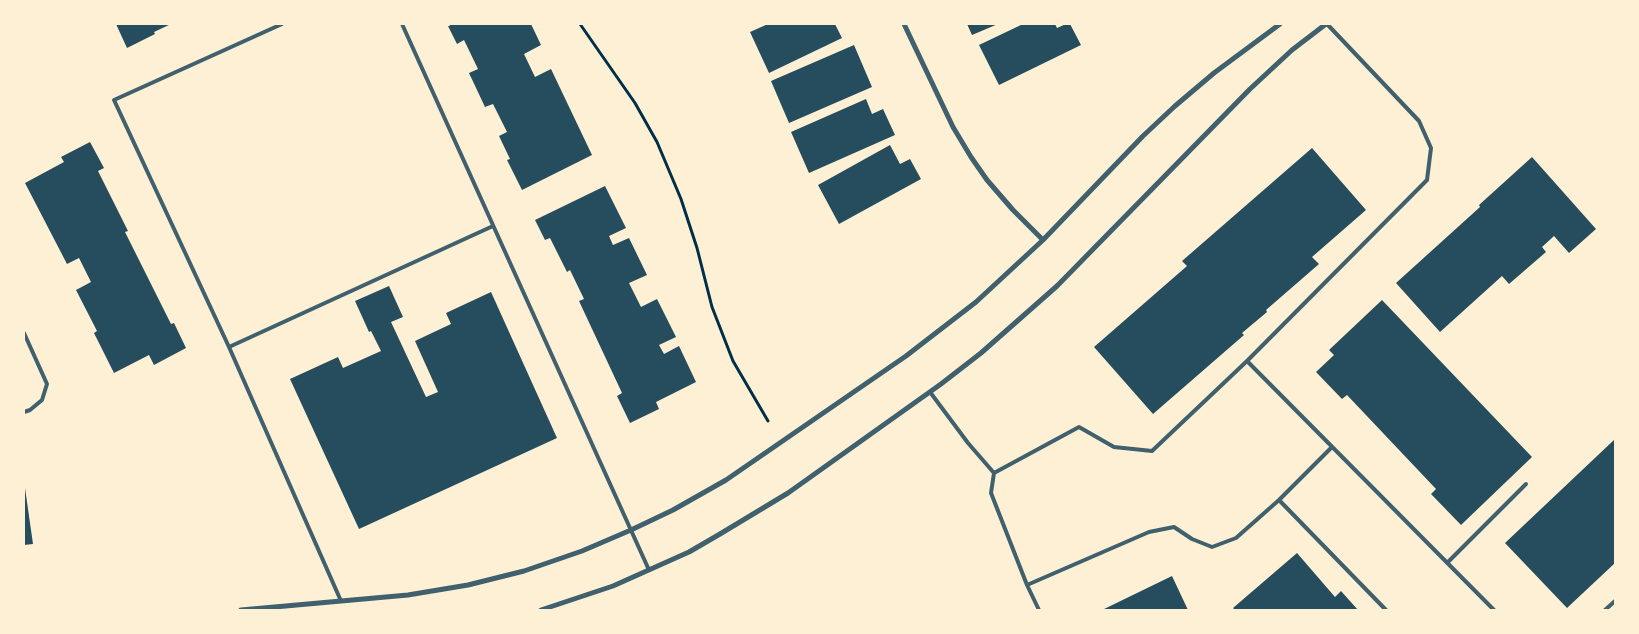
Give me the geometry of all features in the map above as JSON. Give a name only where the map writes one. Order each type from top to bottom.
[{"type":"street","points":[[904,24],[953,127],[971,157],[987,180],[1042,240]]},
{"type":"street","points":[[241,610],[416,594],[468,585],[524,572],[582,551],[673,510],[726,480],[906,356],[976,302],[1042,240],[1143,136],[1175,106],[1280,24]]},
{"type":"street","points":[[541,610],[613,586],[689,552],[788,493],[930,392],[981,353],[1057,286],[1250,89],[1292,50],[1326,24]]},
{"type":"lane","points":[[282,24],[114,100],[229,347],[341,601]]},
{"type":"lane","points":[[402,24],[649,570]]},
{"type":"lane","points":[[994,473],[1079,427],[1114,447],[1152,452],[1247,361],[1427,180],[1431,148],[1419,121],[1326,24]]},
{"type":"lane","points":[[229,347],[493,226]]},
{"type":"lane","points":[[24,333],[47,384],[42,400],[30,410],[24,412]]},
{"type":"lane","points":[[1247,361],[1494,610]]},
{"type":"lane","points":[[930,392],[968,443],[994,473],[991,493],[1027,585],[1039,610]]},
{"type":"lane","points":[[1027,585],[1149,532],[1174,527],[1192,539],[1212,547],[1236,538],[1279,500],[1332,447]]},
{"type":"lane","points":[[1448,562],[1526,484]]},
{"type":"lane","points":[[1279,500],[1386,610]]},
{"type":"lane","points":[[1605,610],[1615,601]]},
{"type":"path","points":[[580,24],[635,103],[657,142],[681,199],[697,248],[712,307],[729,352],[768,422]]},
{"type":"building","points":[[116,24],[171,24],[127,48]]},
{"type":"building","points":[[449,24],[531,24],[541,45],[524,54],[535,77],[551,69],[592,155],[522,190],[507,160],[510,159],[499,136],[507,132],[493,104],[485,107],[469,73],[478,69],[464,40],[457,44],[448,26],[450,26]]},
{"type":"building","points":[[768,24],[835,24],[842,38],[769,73],[750,32]]},
{"type":"building","points":[[967,24],[998,24],[972,35]]},
{"type":"building","points":[[1023,24],[1055,24],[1057,28],[1070,24],[1081,45],[999,85],[979,45]]},
{"type":"building","points":[[854,45],[872,87],[789,123],[771,81]]},
{"type":"building","points":[[866,99],[872,114],[883,109],[895,135],[809,173],[791,132]]},
{"type":"building","points":[[90,142],[104,168],[98,171],[128,231],[125,232],[171,324],[174,323],[186,348],[154,365],[149,355],[114,373],[94,333],[97,331],[76,290],[91,282],[79,258],[67,264],[25,183],[64,162],[61,157]]},
{"type":"building","points":[[890,145],[900,164],[910,159],[921,179],[839,224],[818,185]]},
{"type":"building","points":[[1312,148],[1366,210],[1312,257],[1319,264],[1266,310],[1267,312],[1242,333],[1244,335],[1153,414],[1094,347],[1187,266],[1182,261]]},
{"type":"building","points":[[1532,157],[1596,229],[1569,253],[1554,236],[1542,247],[1546,252],[1509,284],[1502,276],[1440,332],[1396,283]]},
{"type":"building","points":[[605,186],[626,228],[609,236],[613,245],[629,238],[647,275],[629,283],[641,307],[657,299],[676,337],[659,345],[664,354],[679,346],[696,382],[656,402],[659,409],[630,423],[617,396],[622,393],[579,301],[584,299],[570,270],[567,272],[550,238],[545,240],[535,220]]},
{"type":"building","points":[[389,286],[403,317],[391,322],[426,397],[438,392],[415,341],[451,324],[446,313],[491,292],[557,438],[359,529],[290,379],[338,357],[343,368],[381,351],[371,331],[369,332],[355,301]]},
{"type":"building","points":[[1382,300],[1532,457],[1461,525],[1431,494],[1436,489],[1347,395],[1342,399],[1316,372],[1334,355],[1329,350]]},
{"type":"building","points":[[1615,439],[1615,563],[1567,608],[1505,543]]},
{"type":"building","points":[[24,481],[33,544],[24,545]]},
{"type":"building","points":[[1297,553],[1335,597],[1341,591],[1358,610],[1235,610],[1233,608]]},
{"type":"building","points":[[1172,576],[1188,610],[1102,610]]}]
